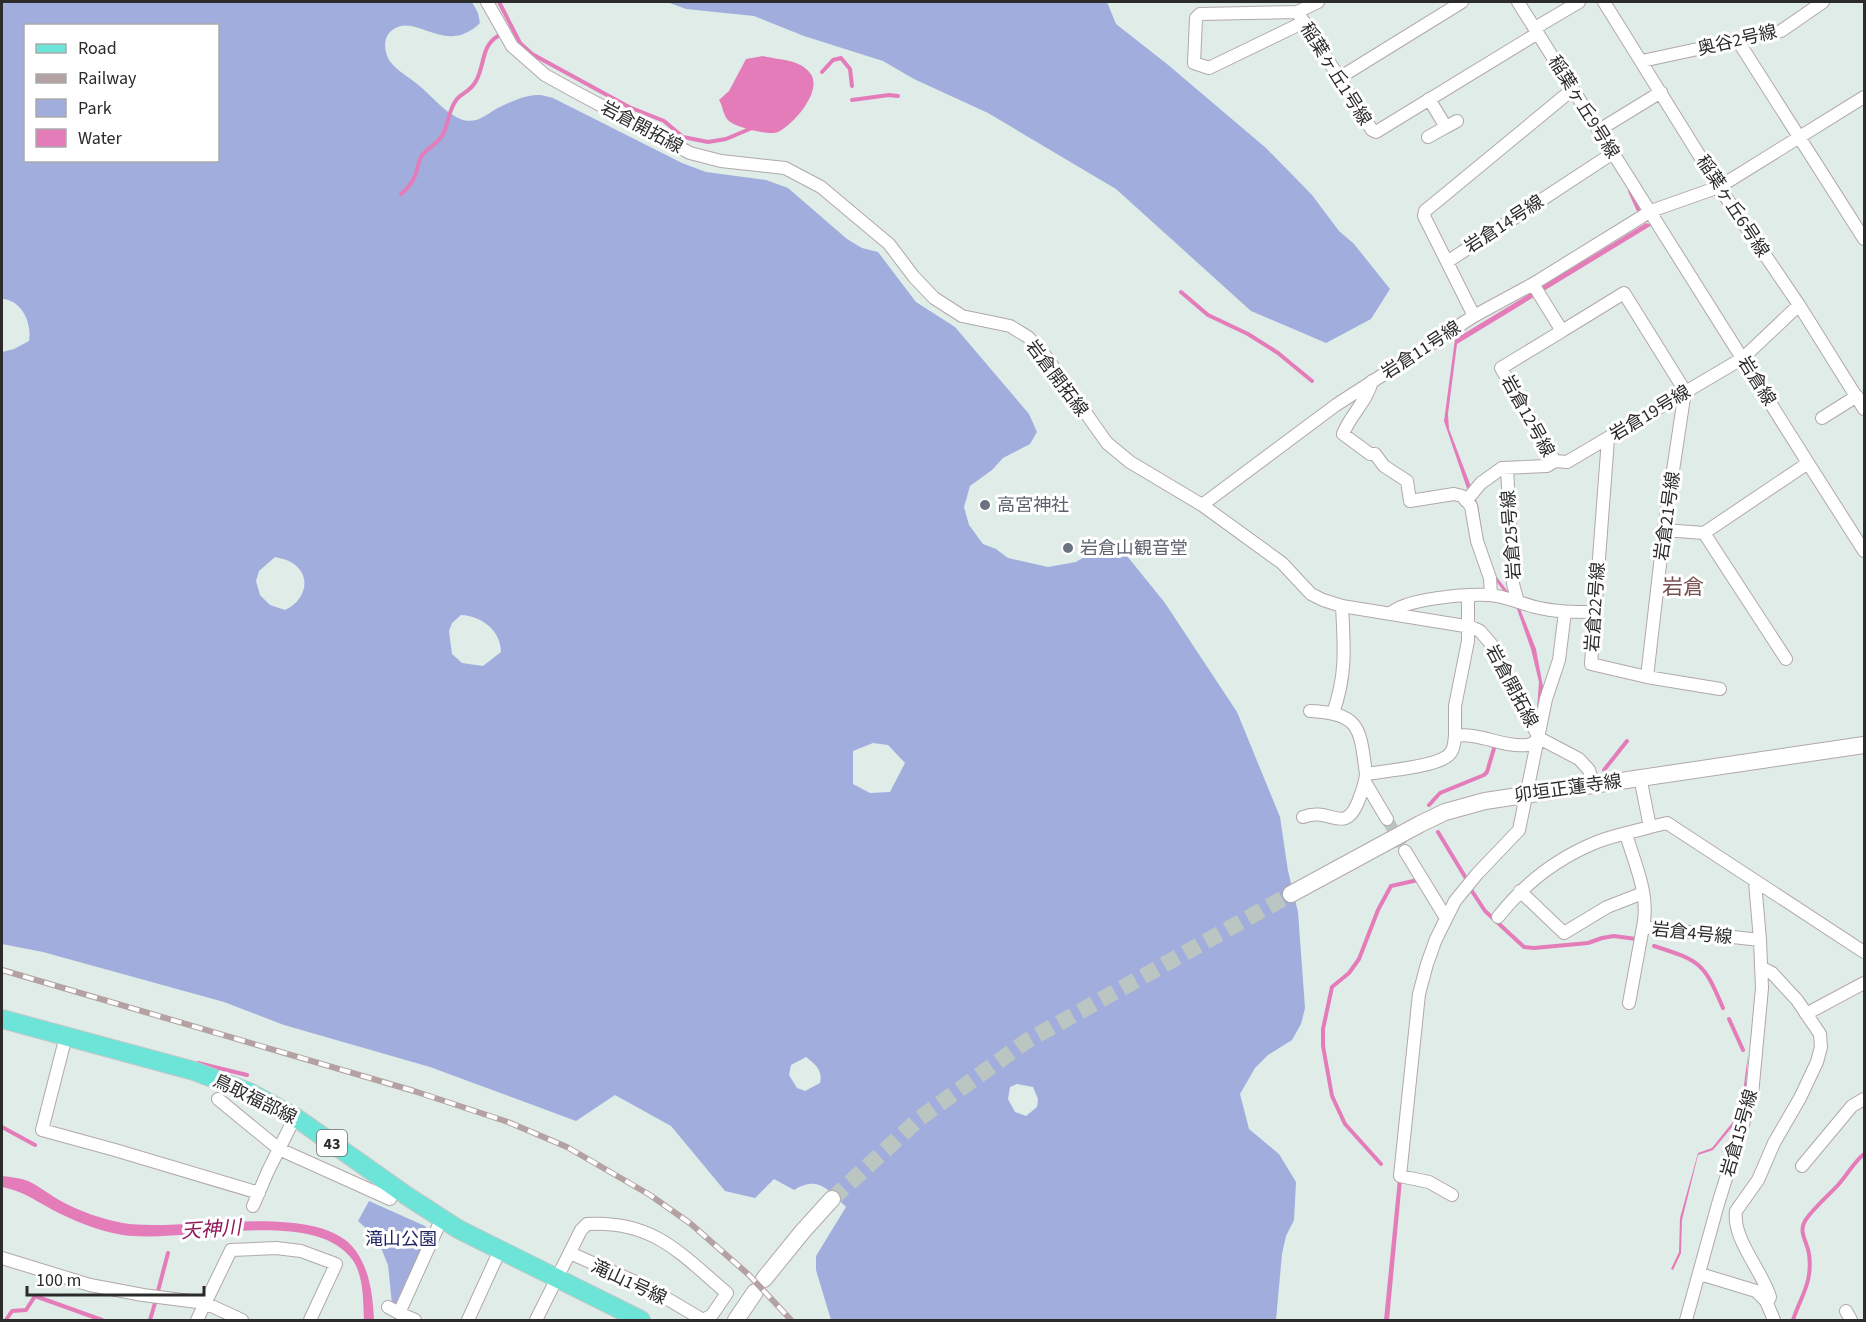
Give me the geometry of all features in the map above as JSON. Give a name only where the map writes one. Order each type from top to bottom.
[{"type":"main road","name":"卯垣正蓮寺線","points":[[1291,894],[1371,849],[1445,812],[1485,801],[1864,745]]},
{"type":"main road","name":"鳥取福部線","points":[[2,1019],[212,1077],[267,1101],[295,1117],[441,1218],[557,1278],[615,1315],[641,1320]]},
{"type":"main road","points":[[740,1315],[759,1286],[832,1199]]},
{"type":"street","name":"岩倉開拓線","points":[[487,2],[512,46],[545,75],[572,90],[690,153],[721,161],[785,168],[821,187],[890,244],[914,277],[934,298],[962,316],[1010,326],[1029,337],[1044,354],[1107,443],[1130,462],[1202,505],[1282,563],[1311,594],[1342,606],[1468,626],[1479,631],[1492,645],[1539,738],[1579,759],[1589,770],[1593,784]]},
{"type":"street","points":[[1301,17],[1318,2]]},
{"type":"street","points":[[1339,78],[1462,2]]},
{"type":"street","name":"稲葉ヶ丘9号線","points":[[1518,2],[1651,212]]},
{"type":"street","name":"稲葉ヶ丘1号線","points":[[1301,17],[1372,130],[1376,132],[1579,2]]},
{"type":"street","name":"稲葉ヶ丘6号線","points":[[1604,2],[1719,187],[1799,305],[1864,409]]},
{"type":"street","name":"奥谷2号線","points":[[1642,61],[1781,31],[1823,2]]},
{"type":"street","name":"稲葉ヶ丘1号線","points":[[1200,14],[1301,17],[1209,68],[1194,63],[1196,18],[1200,14]]},
{"type":"street","points":[[1738,41],[1864,239]]},
{"type":"street","points":[[1474,316],[1424,216],[1425,211],[1573,89]]},
{"type":"street","points":[[1599,130],[1661,92]]},
{"type":"street","name":"岩倉11号線","points":[[1202,505],[1336,405],[1474,316],[1533,284],[1651,212],[1719,187],[1864,97]]},
{"type":"street","points":[[1428,137],[1452,124],[1429,99]]},
{"type":"street","name":"岩倉14号線","points":[[1447,262],[1613,153]]},
{"type":"street","name":"岩倉線","points":[[1651,212],[1864,551]]},
{"type":"street","points":[[1533,284],[1562,331],[1624,293],[1685,391]]},
{"type":"street","name":"岩倉19号線","points":[[1555,462],[1567,462],[1743,358],[1799,305]]},
{"type":"street","name":"岩倉12号線","points":[[1470,498],[1481,483],[1502,468],[1547,466],[1555,462],[1501,368],[1562,331]]},
{"type":"street","points":[[1372,381],[1369,394],[1343,434],[1370,454],[1375,454],[1384,466],[1407,482],[1410,501],[1454,494],[1470,498],[1477,541],[1490,578],[1491,595]]},
{"type":"street","name":"岩倉21号線","points":[[1647,677],[1664,530],[1685,391]]},
{"type":"street","points":[[1822,418],[1857,396]]},
{"type":"street","name":"岩倉22号線","points":[[1608,439],[1591,664],[1647,677],[1720,689]]},
{"type":"street","points":[[1664,530],[1704,533],[1808,464]]},
{"type":"street","name":"岩倉25号線","points":[[1507,468],[1513,601]]},
{"type":"street","points":[[1704,533],[1786,659]]},
{"type":"street","points":[[1390,614],[1396,608],[1408,604],[1491,595],[1535,607],[1565,612],[1595,612]]},
{"type":"street","points":[[1365,778],[1434,762],[1447,757],[1454,747],[1455,706],[1468,641],[1468,597]]},
{"type":"street","points":[[1333,713],[1345,661],[1342,606]]},
{"type":"street","points":[[1452,1195],[1428,1182],[1400,1176],[1419,994],[1436,939],[1446,918],[1465,888],[1519,830],[1546,699],[1559,660],[1565,612]]},
{"type":"street","points":[[1310,711],[1333,713],[1346,717],[1356,728],[1362,747],[1365,778],[1386,819]]},
{"type":"street","points":[[1455,736],[1472,735],[1526,746],[1539,738]]},
{"type":"street","points":[[1640,777],[1650,827]]},
{"type":"street","points":[[1303,817],[1318,813],[1346,819],[1352,815],[1365,778]]},
{"type":"street","points":[[1498,917],[1520,891],[1541,873],[1566,857],[1598,841],[1667,823],[1864,952]]},
{"type":"street","points":[[1626,834],[1644,893],[1646,911],[1643,927]]},
{"type":"street","points":[[1405,850],[1446,918]]},
{"type":"street","name":"岩倉4号線","points":[[1629,1003],[1643,927],[1760,940],[1755,882]]},
{"type":"street","points":[[1520,891],[1564,933],[1607,907],[1644,893]]},
{"type":"street","name":"岩倉15号線","points":[[1686,1320],[1718,1204],[1752,1095],[1762,988],[1760,940]]},
{"type":"street","points":[[1761,967],[1772,973],[1797,999],[1820,1034],[1821,1047],[1817,1062],[1800,1098],[1774,1143],[1758,1180],[1736,1211],[1738,1229],[1748,1255],[1768,1289],[1770,1297],[1767,1304]]},
{"type":"street","points":[[1806,1014],[1864,983]]},
{"type":"street","points":[[66,1036],[42,1130],[258,1193]]},
{"type":"street","points":[[218,1099],[279,1149],[390,1199]]},
{"type":"street","points":[[1802,1166],[1852,1106],[1864,1100]]},
{"type":"street","points":[[253,1206],[295,1117]]},
{"type":"street","points":[[1718,1204],[1736,1211]]},
{"type":"street","points":[[415,1320],[393,1310],[441,1218]]},
{"type":"street","name":"滝山1号線","points":[[536,1320],[581,1230],[587,1224],[602,1223],[636,1228],[659,1238],[727,1293],[712,1315],[703,1320],[648,1288],[570,1253]]},
{"type":"street","points":[[197,1320],[231,1250],[276,1248],[301,1251],[337,1262],[310,1320]]},
{"type":"street","points":[[468,1320],[500,1250]]},
{"type":"street","points":[[2,1258],[90,1285],[205,1303],[242,1320]]},
{"type":"street","points":[[1700,1275],[1756,1291],[1767,1304],[1774,1320]]},
{"type":"street","points":[[727,1293],[740,1315]]},
{"type":"green space","points":[[2,2],[472,2],[480,23],[467,33],[454,36],[443,35],[410,26],[401,26],[388,34],[385,45],[386,53],[392,64],[452,115],[469,121],[483,117],[495,109],[524,97],[539,95],[553,98],[682,163],[706,172],[766,180],[788,188],[847,239],[862,248],[878,252],[916,302],[955,327],[1029,414],[1037,432],[1030,444],[1003,458],[992,470],[970,486],[964,507],[969,525],[983,544],[996,549],[1008,558],[1048,567],[1076,562],[1096,550],[1123,551],[1165,603],[1237,712],[1280,817],[1288,871],[1298,912],[1305,1008],[1301,1024],[1292,1040],[1268,1055],[1255,1068],[1240,1094],[1249,1129],[1279,1154],[1296,1182],[1294,1220],[1286,1236],[1282,1254],[1276,1320],[831,1320],[816,1270],[816,1256],[846,1207],[823,1186],[810,1184],[794,1190],[774,1179],[755,1198],[725,1191],[671,1126],[615,1095],[576,1121],[430,1067],[284,1025],[224,1002],[43,952],[2,944],[2,352],[29,341],[30,334],[24,314],[15,303],[2,299]],"holes":[[[275,557],[297,566],[304,579],[304,586],[298,600],[285,610],[270,605],[260,595],[256,581],[259,571]],[[461,615],[483,622],[494,631],[501,652],[483,666],[462,663],[452,654],[449,631],[452,623]],[[873,743],[888,745],[905,763],[890,792],[870,793],[853,784],[853,751]],[[806,1057],[819,1071],[820,1083],[805,1091],[797,1088],[789,1075],[791,1065]],[[1017,1084],[1033,1087],[1038,1099],[1037,1107],[1026,1116],[1015,1112],[1008,1099],[1010,1087]]]},
{"type":"green space","points":[[667,2],[1107,2],[1116,24],[1266,148],[1312,195],[1339,231],[1354,244],[1390,289],[1371,319],[1326,343],[1251,311],[1116,189],[988,113],[914,79],[883,61],[804,36],[754,16],[686,9]]},
{"type":"green space","name":"滝山公園","points":[[369,1201],[425,1226],[429,1232],[396,1307],[392,1304],[388,1265],[377,1238],[358,1221]]},
{"type":"water","points":[[763,56],[801,65],[810,73],[813,80],[813,88],[805,106],[791,122],[774,133],[752,130],[732,123],[725,116],[719,100],[729,91],[746,59]]},
{"type":"water","points":[[1646,223],[1652,225],[1457,344],[1448,414],[1449,429],[1478,505],[1484,543],[1496,576],[1519,606],[1536,649],[1544,692],[1536,724],[1539,682],[1531,649],[1517,609],[1493,577],[1476,515],[1444,421],[1455,339]]},
{"type":"water","points":[[1748,1054],[1746,1087],[1738,1120],[1713,1150],[1698,1155],[1682,1220],[1681,1253],[1673,1270],[1671,1269],[1679,1252],[1680,1218],[1698,1153],[1712,1148],[1736,1118]]},
{"type":"water","name":"天神川","points":[[2,1176],[28,1181],[74,1208],[123,1223],[148,1225],[282,1222],[313,1226],[338,1235],[356,1251],[365,1267],[372,1293],[374,1320],[364,1320],[362,1288],[356,1266],[352,1259],[333,1243],[308,1234],[278,1230],[148,1236],[123,1235],[77,1221],[22,1193],[2,1187]]},
{"type":"water","points":[[1398,1179],[1402,1180],[1389,1320],[1384,1320]]},
{"type":"waterway","points":[[499,2],[520,43],[532,54],[629,107],[664,121],[683,137],[708,142],[726,139],[752,128]]},
{"type":"waterway","points":[[401,194],[414,179],[423,154],[441,137],[454,103],[476,81],[486,50],[498,36]]},
{"type":"waterway","points":[[822,72],[833,60],[841,58],[850,69],[852,86]]},
{"type":"waterway","points":[[852,100],[898,96]]},
{"type":"waterway","points":[[1630,191],[1638,209]]},
{"type":"waterway","points":[[1181,292],[1208,315],[1248,334],[1278,353],[1312,381]]},
{"type":"waterway","points":[[1604,770],[1627,741]]},
{"type":"waterway","points":[[1429,805],[1440,793],[1484,775],[1495,745]]},
{"type":"waterway","points":[[1438,832],[1467,880]]},
{"type":"waterway","points":[[1381,1164],[1345,1124],[1332,1096],[1323,1046],[1323,1029],[1332,987],[1349,973],[1359,959],[1378,910],[1391,886],[1418,880]]},
{"type":"waterway","points":[[1470,888],[1485,911],[1524,947],[1588,943],[1614,936],[1636,939]]},
{"type":"waterway","points":[[1654,946],[1682,956],[1699,966],[1711,981],[1723,1008]]},
{"type":"waterway","points":[[1729,1019],[1743,1050]]},
{"type":"waterway","points":[[198,1063],[247,1075]]},
{"type":"waterway","points":[[2,1127],[35,1145]]},
{"type":"waterway","points":[[1793,1320],[1809,1273],[1809,1254],[1803,1234],[1804,1223],[1864,1154]]},
{"type":"waterway","points":[[158,1291],[168,1253]]},
{"type":"waterway","points":[[6,1320],[12,1311],[26,1310],[35,1296],[102,1320]]},
{"type":"waterway","points":[[150,1320],[155,1303]]},
{"type":"tunnel","points":[[1387,819],[1405,851]]},
{"type":"tunnel","points":[[832,1199],[920,1118],[1025,1042],[1291,894]]},
{"type":"railway","points":[[2,970],[414,1091],[508,1122],[567,1147],[650,1195],[691,1224],[749,1275],[791,1320]]},
{"type":"place","name":"高宮神社","points":[[985,505]]},
{"type":"place","name":"岩倉山観音堂","points":[[1068,548]]},
{"type":"district","name":"岩倉","points":[[1683,587]]}]
